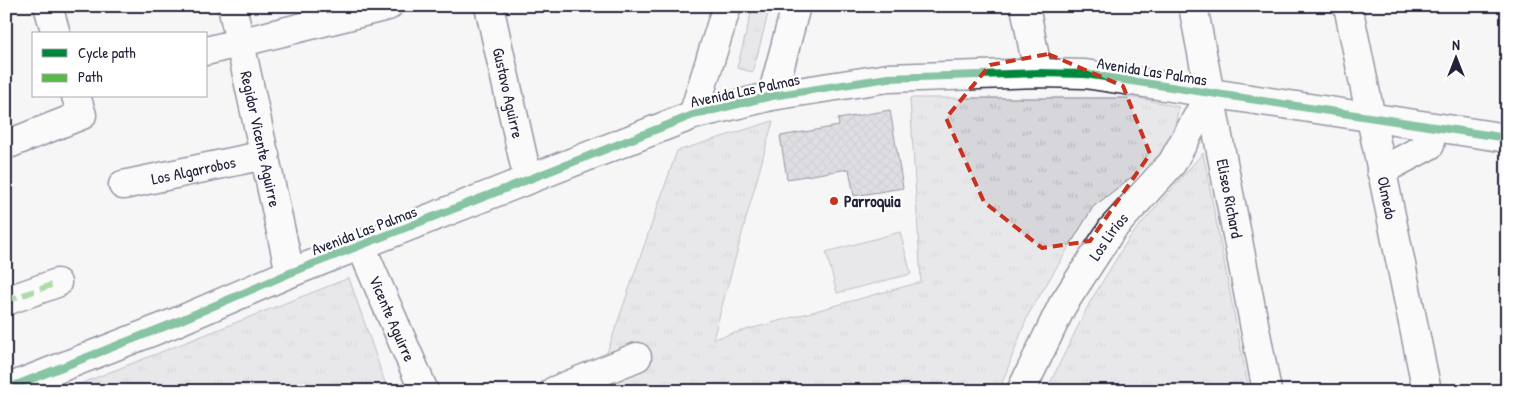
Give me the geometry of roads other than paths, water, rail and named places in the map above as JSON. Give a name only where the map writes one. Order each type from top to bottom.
[{"type":"street","points":[[48,6],[55,32]]},
{"type":"street","name":"Regidor Vicente Aguirre","points":[[232,6],[290,273]]},
{"type":"street","points":[[208,50],[240,44],[388,6]]},
{"type":"street","name":"Gustavo Aguirre","points":[[490,6],[528,180]]},
{"type":"street","points":[[694,115],[727,6]]},
{"type":"street","points":[[772,96],[796,6]]},
{"type":"street","points":[[1025,6],[1038,73]]},
{"type":"street","name":"Eliseo Richard","points":[[1193,6],[1267,391]]},
{"type":"street","name":"Olmedo","points":[[1348,6],[1427,391]]},
{"type":"street","name":"Avenida Las Palmas","points":[[6,389],[290,273],[694,115],[772,96],[888,78],[1038,73],[1085,74],[1507,138]]},
{"type":"street","name":"Los Lirios","points":[[1021,391],[1062,306],[1112,229],[1172,163],[1210,94]]},
{"type":"street","points":[[6,145],[79,106]]},
{"type":"street","points":[[1381,171],[1430,145]]},
{"type":"street","name":"Los Algarrobos","points":[[123,185],[264,155]]},
{"type":"street","name":"Vicente Aguirre","points":[[361,246],[424,391]]},
{"type":"street","points":[[6,301],[57,283]]},
{"type":"street","points":[[554,391],[637,357]]},
{"type":"place","name":"Parroquia","points":[[834,201]]}]
